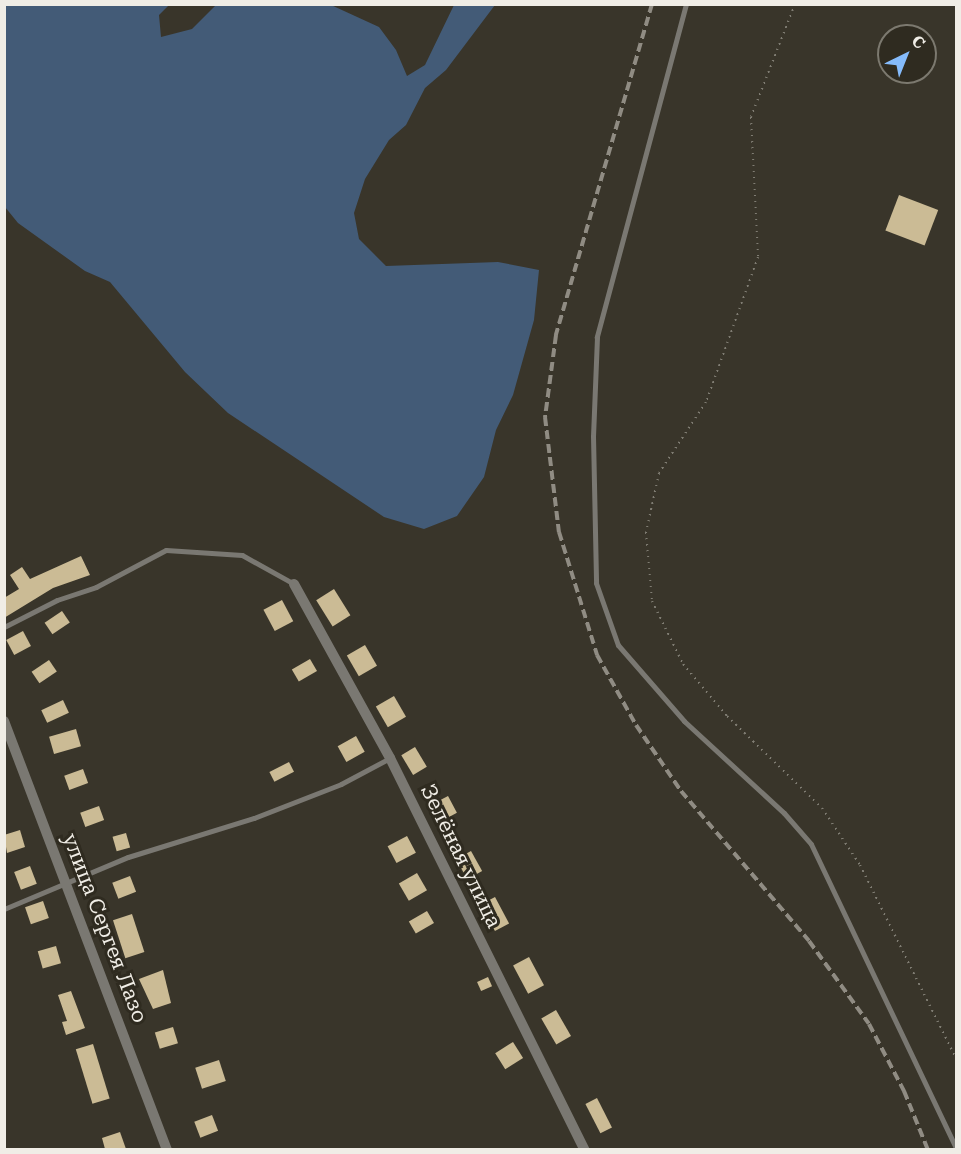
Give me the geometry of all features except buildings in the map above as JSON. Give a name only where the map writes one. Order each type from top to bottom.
[{"type":"street","name":"Зелёная улица","points":[[294,584],[390,758],[585,1149]]},
{"type":"street","name":"улица Сергея Лазо","points":[[4,721],[167,1149]]},
{"type":"lane","points":[[686,4],[597,337],[593,436],[596,583],[618,645],[684,721],[784,813],[811,844],[957,1148]]},
{"type":"lane","points":[[4,627],[166,550],[242,555],[294,584]]},
{"type":"lane","points":[[4,909],[68,885],[128,857],[254,818],[341,784],[390,758]]},
{"type":"path","points":[[795,4],[751,117],[758,257],[706,402],[659,474],[646,532],[652,601],[683,664],[727,716],[822,808],[860,865],[957,1058]]},
{"type":"water","points":[[4,5],[169,5],[159,15],[161,37],[192,29],[216,5],[331,5],[379,27],[396,50],[407,76],[425,65],[454,5],[495,5],[446,70],[425,88],[406,125],[389,140],[365,179],[354,213],[359,239],[386,266],[498,262],[539,270],[534,320],[513,395],[496,430],[484,477],[457,516],[424,529],[384,517],[228,413],[185,372],[110,282],[85,271],[18,223],[5,207]]},
{"type":"railway","points":[[652,4],[556,335],[545,417],[559,532],[597,655],[636,725],[681,791],[809,941],[869,1024],[904,1091],[928,1150]]}]
